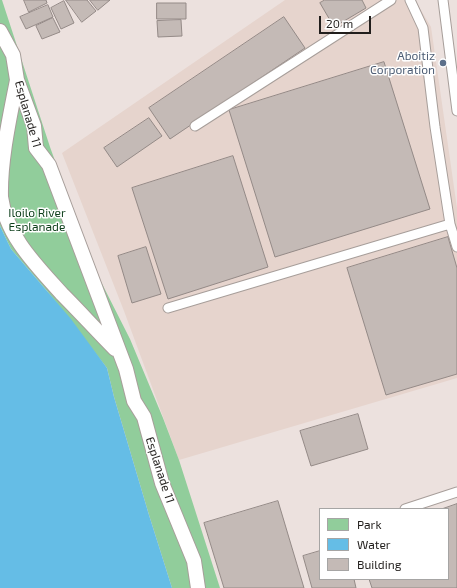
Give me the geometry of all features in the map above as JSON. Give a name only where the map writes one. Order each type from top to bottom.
[{"type":"street","name":"Esplanade 11","points":[[0,31],[13,55],[17,80],[34,126],[36,148],[49,166],[126,369],[134,401],[144,417],[162,482],[194,561],[198,588]]},
{"type":"street","name":"Esplanade 11","points":[[17,80],[8,121],[1,172],[1,197],[6,218],[14,235],[27,253],[89,323],[119,353]]},
{"type":"lane","points":[[195,126],[391,0]]},
{"type":"lane","points":[[410,0],[423,28],[435,127],[450,224],[457,247]]},
{"type":"lane","points":[[443,0],[457,111]]},
{"type":"lane","points":[[168,308],[450,224]]},
{"type":"lane","points":[[408,508],[457,492]]},
{"type":"shaded area","points":[[285,0],[415,0],[431,27],[457,208],[457,378],[179,460],[124,311],[62,153]]},
{"type":"green space","name":"Iloilo River Esplanade","points":[[0,0],[2,0],[50,147],[93,266],[130,339],[179,460],[220,588],[172,588],[114,397],[107,368],[47,291],[11,249],[0,226]]},
{"type":"water","points":[[0,226],[11,249],[71,319],[107,368],[114,397],[172,588],[0,588]]},
{"type":"building","points":[[24,0],[46,0],[47,3],[29,12]]},
{"type":"building","points":[[66,0],[87,0],[96,11],[82,22]]},
{"type":"building","points":[[90,0],[110,0],[98,10]]},
{"type":"building","points":[[325,0],[362,0],[366,8],[334,27],[320,3]]},
{"type":"building","points":[[64,1],[74,23],[61,29],[51,8]]},
{"type":"building","points":[[157,3],[186,3],[186,19],[157,19]]},
{"type":"building","points":[[48,5],[53,17],[26,29],[20,17]]},
{"type":"building","points":[[284,17],[305,48],[170,139],[149,108]]},
{"type":"building","points":[[53,18],[60,32],[42,39],[36,26]]},
{"type":"building","points":[[181,20],[182,36],[158,37],[157,21]]},
{"type":"building","points":[[384,62],[430,209],[275,257],[229,110]]},
{"type":"building","points":[[149,118],[162,136],[117,167],[104,148]]},
{"type":"building","points":[[233,156],[268,267],[168,299],[132,188]]},
{"type":"building","points":[[448,237],[457,268],[457,374],[386,395],[347,268]]},
{"type":"building","points":[[146,247],[161,294],[132,303],[118,256]]},
{"type":"building","points":[[358,414],[368,449],[311,466],[300,431]]},
{"type":"building","points":[[278,501],[304,588],[224,588],[204,523]]},
{"type":"building","points":[[457,504],[457,588],[372,588],[369,580],[449,580],[449,508],[445,508]]},
{"type":"building","points":[[319,551],[319,580],[354,580],[356,588],[312,588],[303,556]]},
{"type":"place","name":"Aboitiz Corporation","points":[[443,63]]}]
